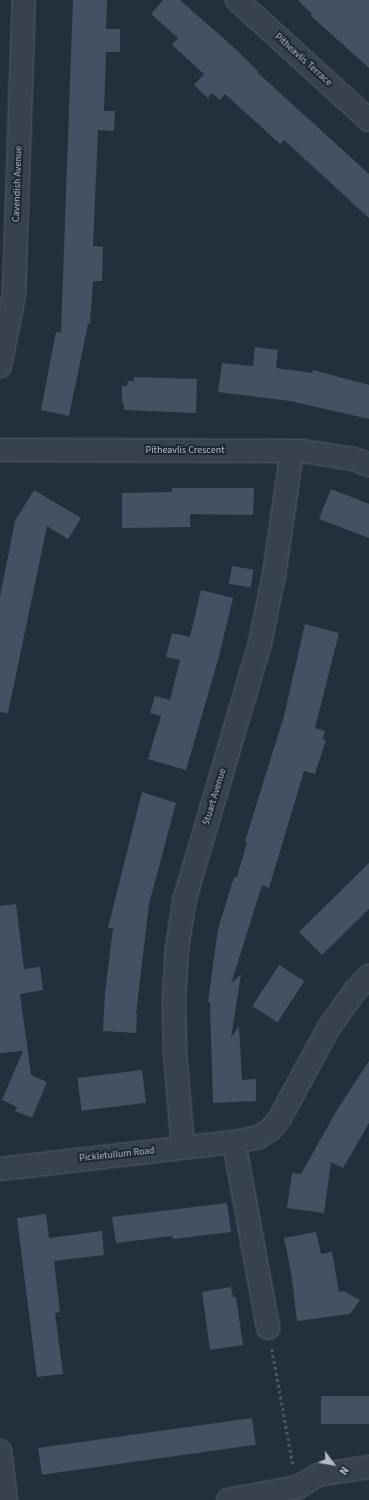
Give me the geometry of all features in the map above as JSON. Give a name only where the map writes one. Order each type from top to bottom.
[{"type":"street","name":"Cavendish Avenue","points":[[0,366],[14,295],[24,0]]},
{"type":"street","name":"Pitheavlis Terrace","points":[[237,0],[369,120]]},
{"type":"street","name":"Pitheavlis Crescent","points":[[0,450],[303,451],[354,459],[369,465]]},
{"type":"street","name":"Stuart Avenue","points":[[183,1148],[175,1054],[174,1000],[178,941],[185,898],[260,643],[274,576],[292,451]]},
{"type":"street","name":"Pickletullum Road","points":[[0,1169],[234,1142],[259,1137],[271,1129],[280,1118],[328,1029],[355,991],[369,976]]},
{"type":"street","points":[[234,1142],[268,1328]]},
{"type":"street","points":[[0,1451],[6,1500]]},
{"type":"street","points":[[228,1500],[299,1494],[318,1475],[369,1467]]},
{"type":"path","points":[[268,1328],[299,1494]]},
{"type":"building","points":[[73,0],[107,0],[106,29],[120,29],[120,52],[106,52],[104,111],[115,111],[114,131],[98,130],[93,246],[103,247],[102,281],[93,281],[90,324],[88,324],[69,416],[41,410],[56,332],[61,333]]},
{"type":"building","points":[[163,0],[180,0],[231,45],[258,71],[257,72],[369,174],[369,218],[284,140],[280,144],[225,94],[220,100],[212,93],[208,98],[194,85],[204,74],[172,45],[178,38],[151,14]]},
{"type":"building","points":[[298,0],[369,0],[369,68],[311,16],[312,14]]},
{"type":"building","points":[[255,347],[278,350],[276,368],[312,373],[313,370],[369,385],[369,419],[290,401],[218,392],[222,363],[253,366]]},
{"type":"building","points":[[134,377],[197,379],[196,413],[124,410],[124,404],[122,403],[122,386],[127,386],[128,381],[134,381]]},
{"type":"building","points":[[172,488],[254,488],[253,515],[190,514],[190,527],[122,528],[122,493],[172,492]]},
{"type":"building","points":[[331,489],[369,504],[369,538],[319,519]]},
{"type":"building","points":[[34,490],[81,518],[68,539],[47,526],[8,713],[0,712],[0,597],[15,521]]},
{"type":"building","points":[[232,566],[254,570],[251,588],[229,584]]},
{"type":"building","points":[[201,590],[233,598],[218,660],[186,770],[148,759],[161,716],[150,713],[155,696],[170,700],[180,660],[166,657],[172,633],[190,637]]},
{"type":"building","points":[[305,624],[339,633],[315,728],[325,731],[323,739],[326,740],[315,774],[304,771],[269,888],[262,885],[231,984],[241,974],[231,1038],[239,1026],[242,1080],[256,1079],[256,1101],[213,1103],[210,1002],[208,1002],[218,929],[234,877],[237,877],[247,843],[245,842],[284,716]]},
{"type":"building","points":[[142,792],[176,803],[149,904],[136,1014],[136,1033],[103,1031],[105,993],[113,928],[108,928]]},
{"type":"building","points":[[369,863],[369,909],[322,955],[299,932]]},
{"type":"building","points":[[16,904],[24,969],[40,967],[43,990],[20,994],[31,1075],[47,1082],[32,1118],[15,1111],[17,1107],[2,1100],[23,1051],[0,1053],[0,906]]},
{"type":"building","points":[[279,965],[304,981],[277,1022],[252,1006]]},
{"type":"building","points":[[369,1061],[369,1123],[343,1168],[331,1162],[324,1213],[287,1208],[292,1173],[301,1174],[337,1110]]},
{"type":"building","points":[[142,1070],[146,1103],[82,1111],[77,1078]]},
{"type":"building","points":[[227,1203],[231,1232],[173,1239],[172,1236],[116,1243],[112,1217]]},
{"type":"building","points":[[46,1214],[49,1238],[102,1231],[104,1255],[54,1261],[60,1312],[55,1313],[63,1374],[37,1377],[17,1218]]},
{"type":"building","points":[[316,1232],[321,1254],[332,1252],[339,1292],[344,1291],[360,1300],[350,1314],[297,1321],[291,1272],[284,1238]]},
{"type":"building","points":[[231,1287],[233,1297],[236,1297],[243,1345],[210,1350],[202,1292]]},
{"type":"building","points":[[321,1396],[369,1396],[369,1424],[321,1424]]},
{"type":"building","points":[[252,1418],[256,1445],[42,1475],[38,1448]]}]
